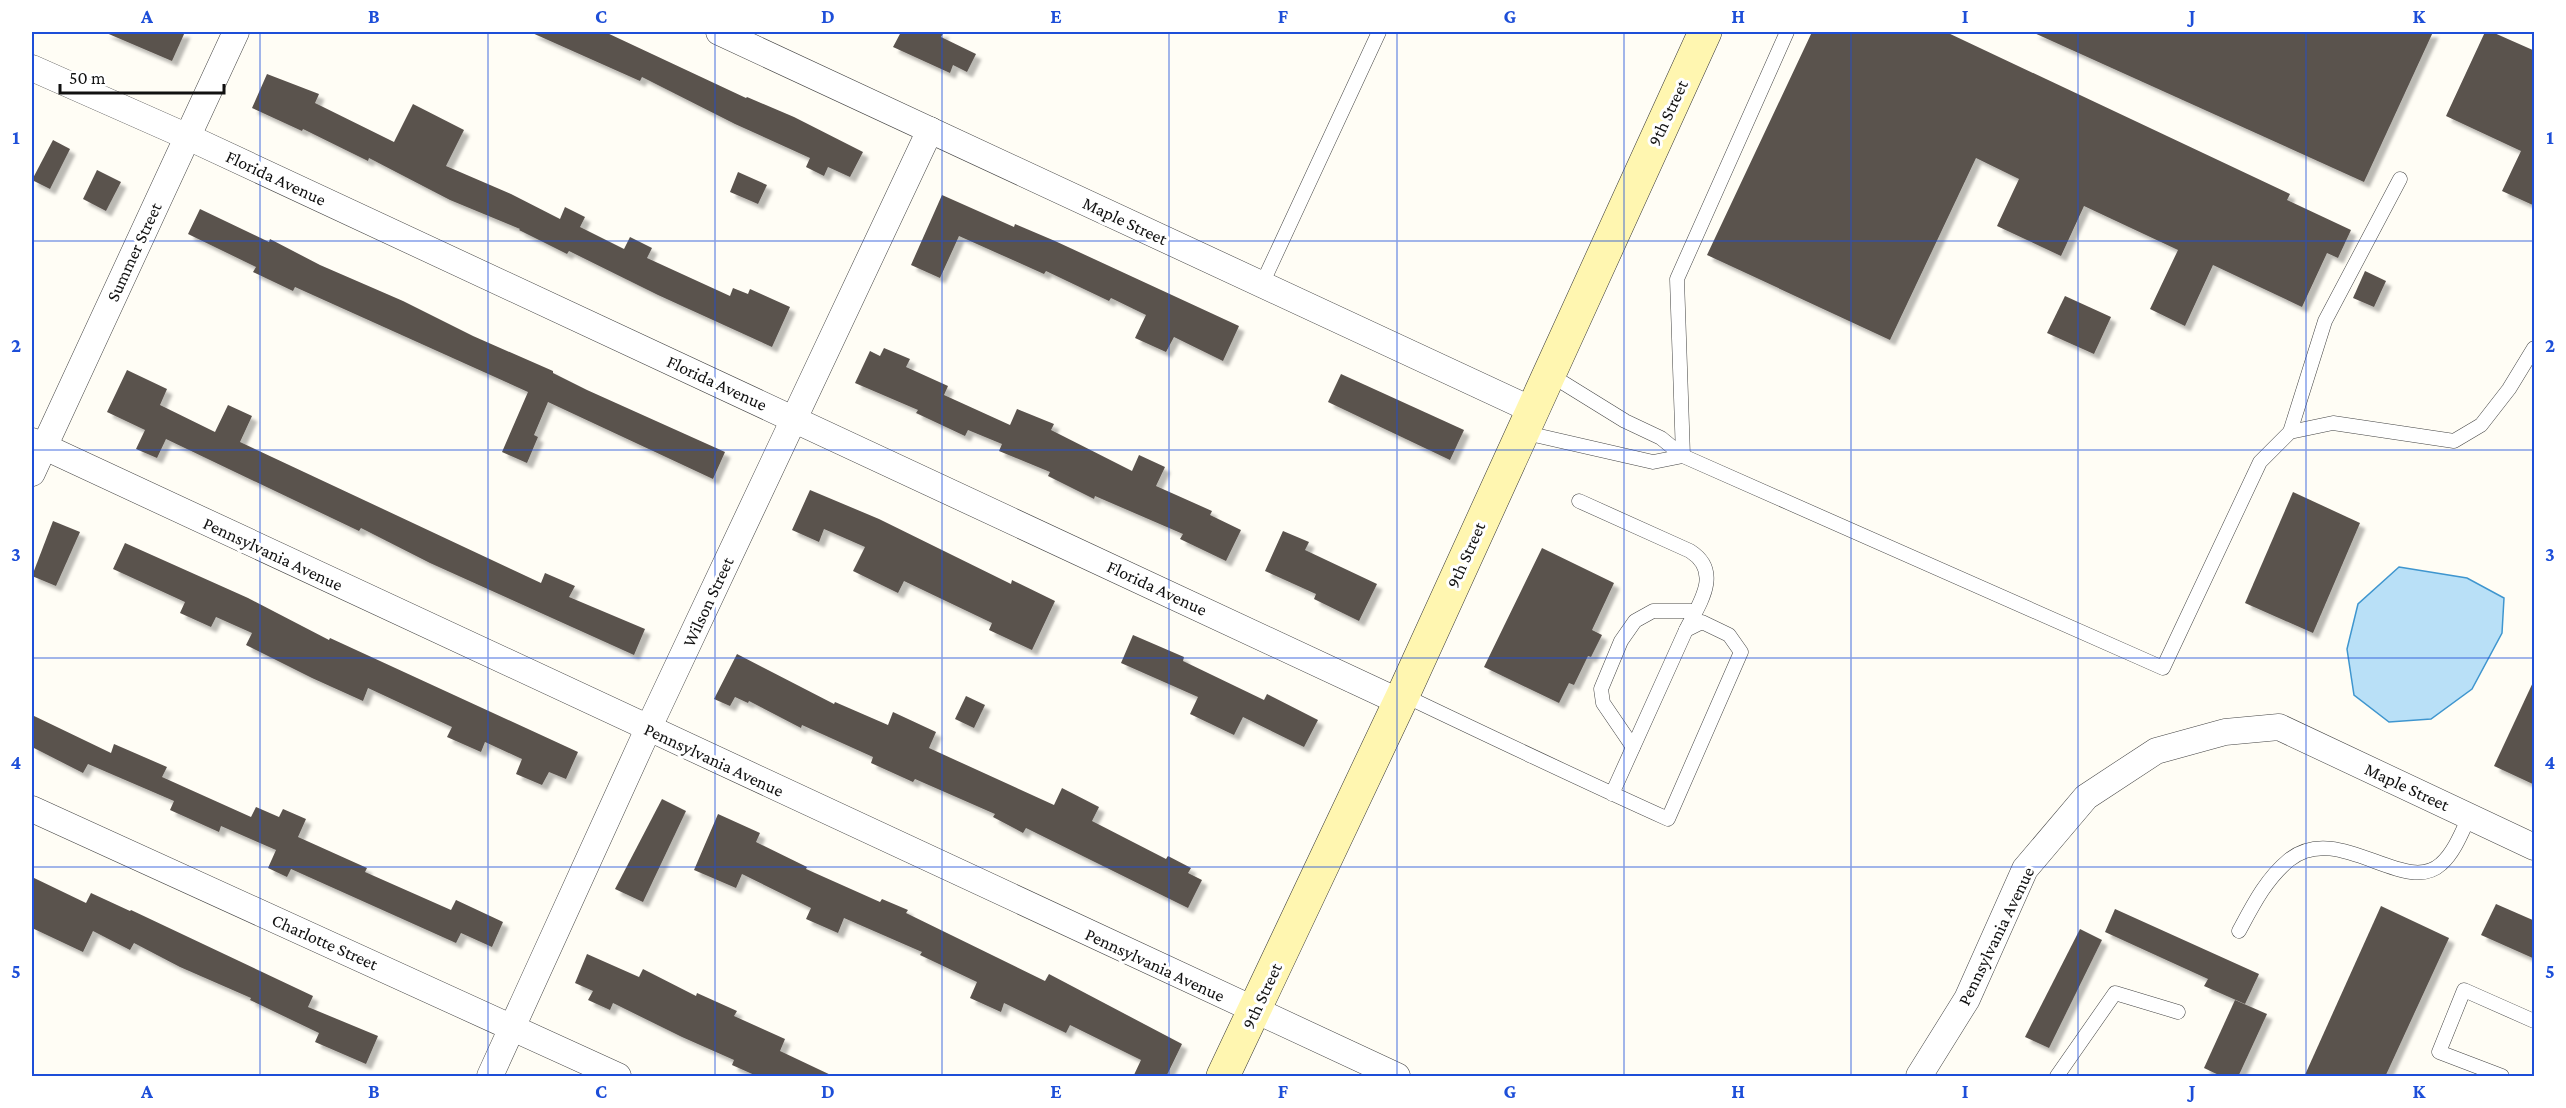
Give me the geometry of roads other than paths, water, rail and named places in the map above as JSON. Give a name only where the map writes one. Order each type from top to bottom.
[{"type":"street","name":"Summer Street","points":[[32,473],[38,444],[188,137],[236,32]]},
{"type":"street","name":"9th Street","points":[[1223,1077],[1402,698],[1705,32]]},
{"type":"street","name":"Maple Street","points":[[729,34],[1262,285],[1527,421]]},
{"type":"street","name":"Florida Avenue","points":[[32,68],[188,137],[795,420],[1402,698]]},
{"type":"street","name":"Wilson Street","points":[[490,1077],[648,729],[930,130]]},
{"type":"street","name":"Pennsylvania Avenue","points":[[38,444],[1397,1077]]},
{"type":"street","name":"Maple Street","points":[[2279,728],[2535,847]]},
{"type":"street","name":"Pennsylvania Avenue","points":[[1919,1077],[1967,999],[2025,869],[2086,797],[2156,751],[2225,732],[2279,728]]},
{"type":"street","name":"Charlotte Street","points":[[32,808],[618,1077]]},
{"type":"lane","points":[[1262,285],[1379,32]]},
{"type":"lane","points":[[1683,456],[1677,279],[1787,32]]},
{"type":"lane","points":[[1548,374],[1625,421],[1661,438],[1683,456],[2163,668],[2260,462],[2290,432],[2325,321],[2400,179]]},
{"type":"lane","points":[[2290,432],[2333,423],[2454,441],[2481,425],[2509,389],[2535,348]]},
{"type":"lane","points":[[1527,421],[1653,462],[1683,456]]},
{"type":"lane","points":[[1579,501],[1690,550],[1701,558],[1706,570],[1707,586],[1612,794]]},
{"type":"lane","points":[[1633,747],[1603,703],[1601,689],[1621,641],[1635,621],[1653,610],[1695,611]]},
{"type":"lane","points":[[1402,698],[1668,819],[1741,652],[1729,635],[1702,622],[1686,630]]},
{"type":"lane","points":[[2239,931],[2267,881],[2291,858],[2316,846],[2349,851],[2408,872],[2429,872],[2442,864],[2456,844],[2469,817]]},
{"type":"lane","points":[[2502,1077],[2439,1052],[2464,990],[2535,1021]]},
{"type":"lane","points":[[2057,1077],[2115,993],[2178,1012]]},
{"type":"water","points":[[2399,567],[2467,578],[2504,598],[2502,633],[2472,689],[2431,719],[2389,722],[2354,695],[2347,649],[2358,604]]}]
